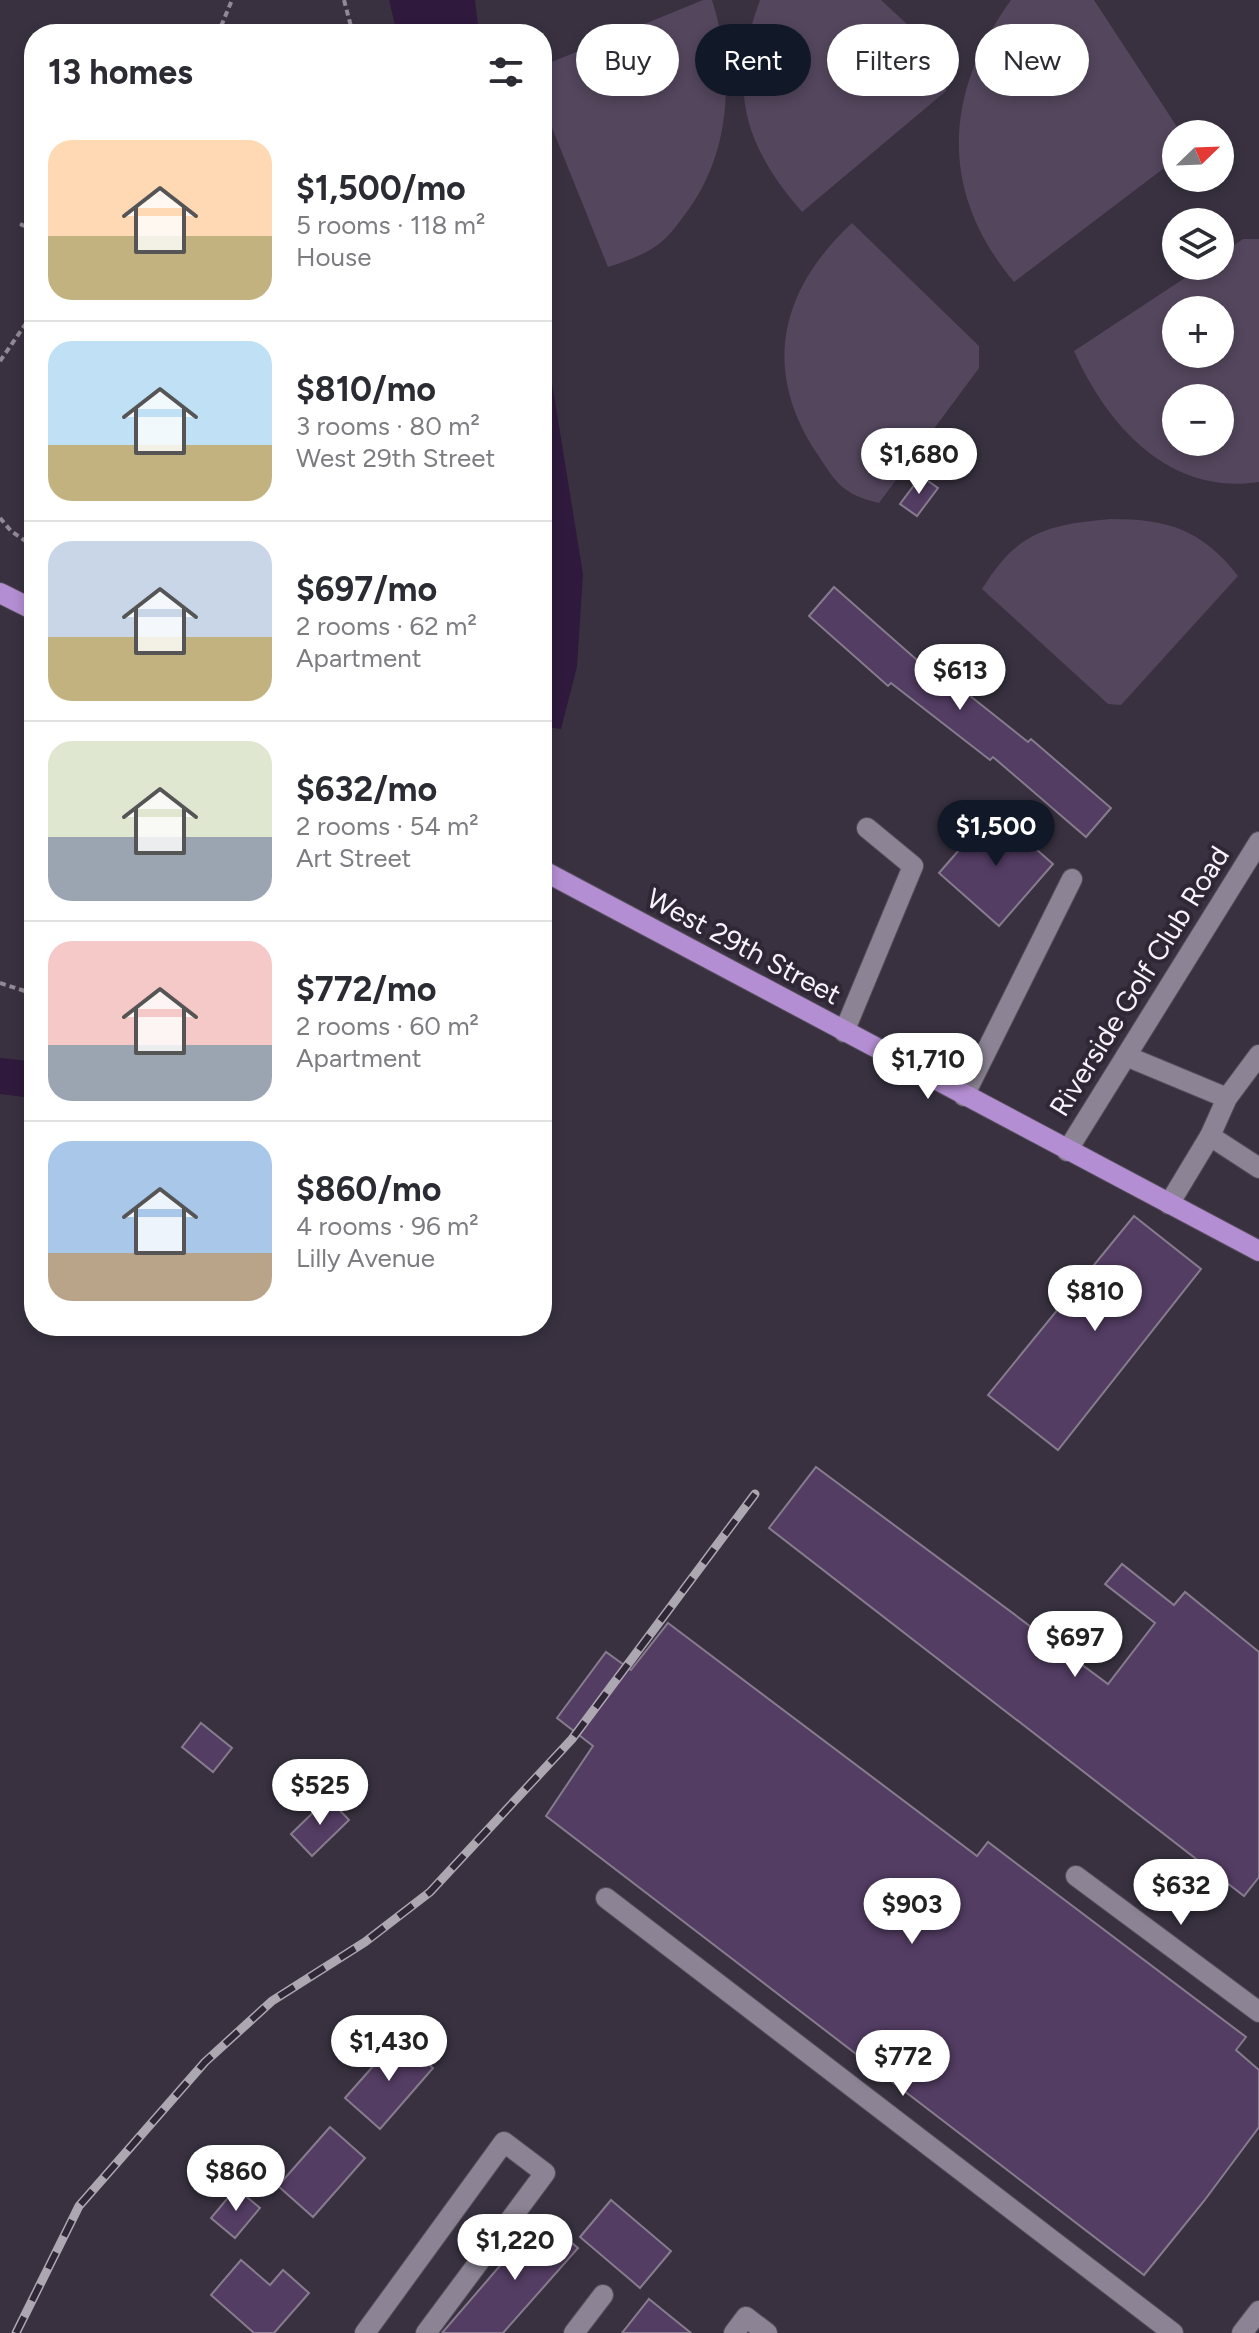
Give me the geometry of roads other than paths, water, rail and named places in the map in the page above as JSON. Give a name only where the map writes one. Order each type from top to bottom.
[{"type":"main road","points":[[1,597],[24,606]]},
{"type":"main road","name":"West 29th Street","points":[[552,875],[1259,1251]]},
{"type":"street","points":[[844,1032],[913,866],[867,828]]},
{"type":"street","name":"Riverside Golf Club Road","points":[[1067,1151],[1259,842]]},
{"type":"street","points":[[964,1096],[1072,879]]},
{"type":"street","points":[[1169,1204],[1210,1136],[1227,1098],[1259,1055]]},
{"type":"street","points":[[1126,1056],[1227,1098]]},
{"type":"street","points":[[1210,1136],[1259,1168]]},
{"type":"street","points":[[1076,1876],[1259,2012]]},
{"type":"street","points":[[606,1898],[1173,2333]]},
{"type":"street","points":[[365,2333],[504,2142],[545,2173],[426,2333]]},
{"type":"street","points":[[574,2333],[603,2295]]},
{"type":"street","points":[[1242,2333],[1259,2311]]},
{"type":"street","points":[[734,2333],[746,2317],[767,2333]]},
{"type":"waterway","points":[[0,1076],[24,1079]]},
{"type":"railway","points":[[16,2333],[79,2206],[205,2062],[272,2001],[365,1942],[430,1892],[572,1739],[755,1494]]}]
